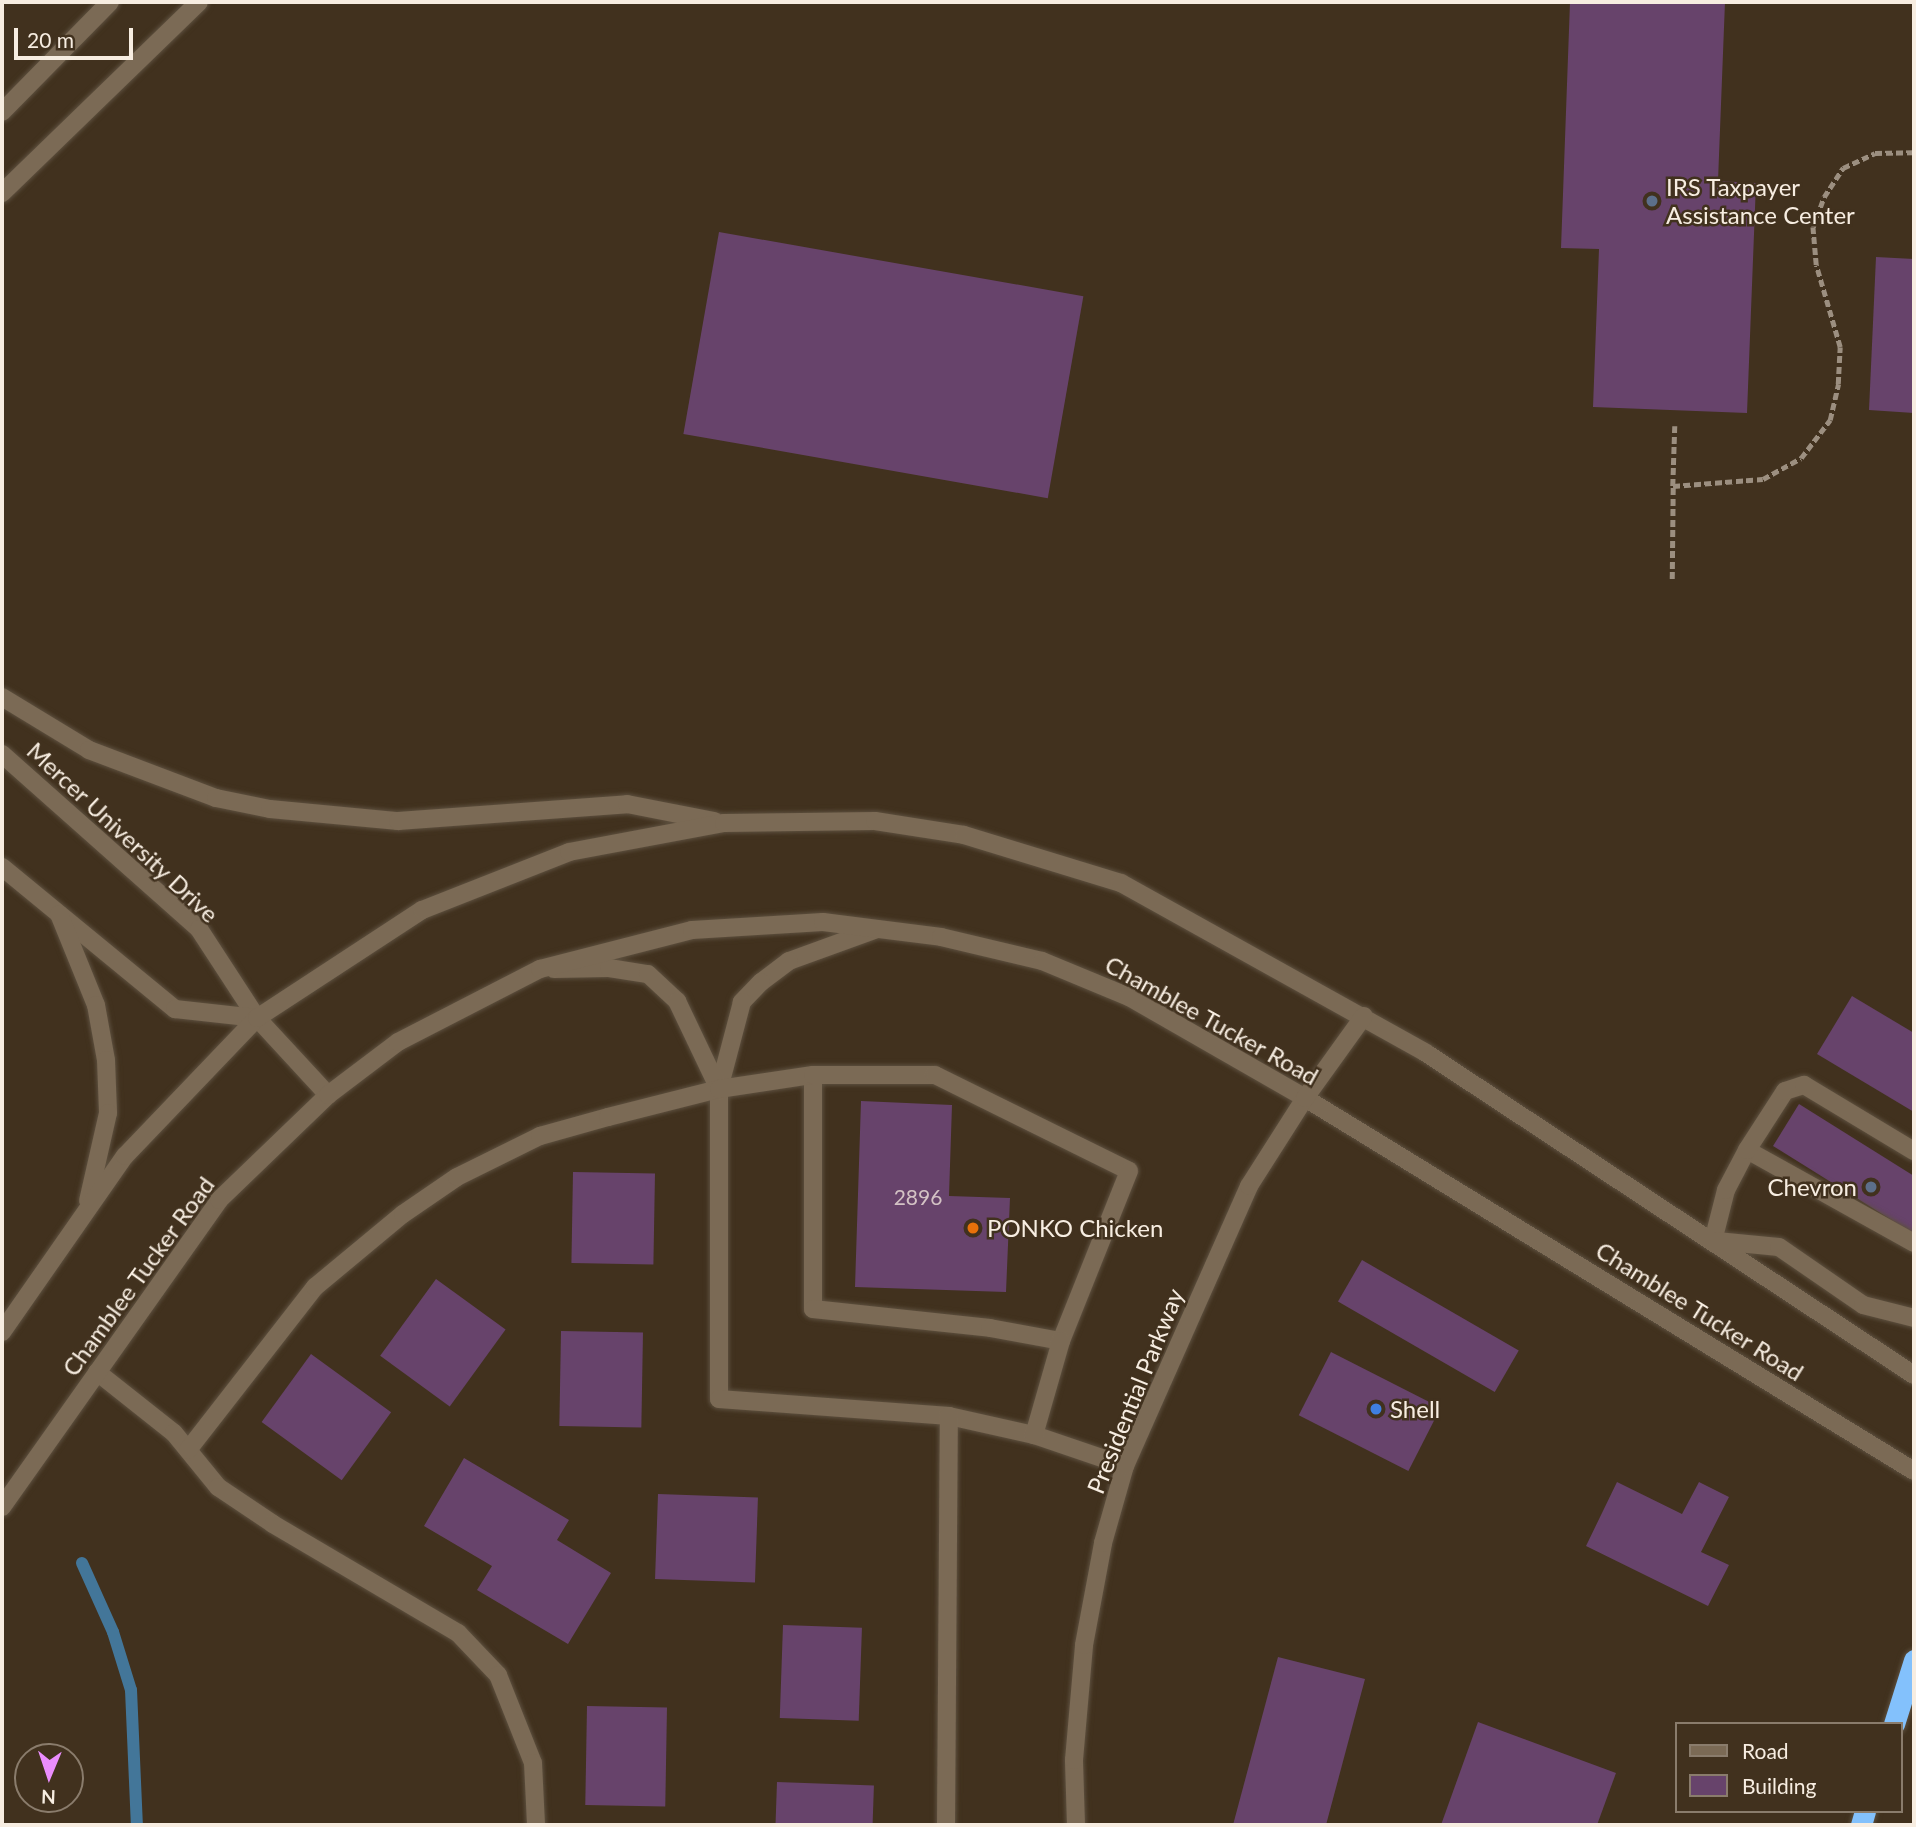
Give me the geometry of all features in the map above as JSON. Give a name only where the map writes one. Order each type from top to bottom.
[{"type":"highway","points":[[1895,1722],[1914,1660]]},
{"type":"main road","points":[[2,112],[110,2]]},
{"type":"main road","points":[[2,193],[199,2]]},
{"type":"main road","points":[[2,697],[89,750],[216,798],[270,810],[398,821],[627,804],[724,823]]},
{"type":"main road","name":"Mercer University Drive","points":[[2,754],[199,929],[257,1018],[328,1095]]},
{"type":"main road","points":[[2,1332],[125,1156],[257,1018],[422,911],[569,852],[724,823],[875,821],[964,835],[1121,883],[1364,1016],[1426,1053],[1914,1375]]},
{"type":"main road","points":[[2,867],[175,1009],[257,1018]]},
{"type":"main road","points":[[59,914],[96,1005],[106,1060],[108,1113],[86,1212]]},
{"type":"main road","name":"Chamblee Tucker Road","points":[[2,1507],[219,1200],[328,1095],[398,1042],[540,969],[692,930],[823,922],[941,937],[1041,961],[1129,997],[1305,1098],[1914,1471]]},
{"type":"main road","points":[[877,929],[789,961],[761,982],[742,1002],[719,1088],[719,1399],[949,1416],[1034,1435],[1125,1466]]},
{"type":"main road","points":[[540,969],[608,968],[649,975],[677,1001],[719,1088]]},
{"type":"main road","name":"Presidential Parkway","points":[[1076,1825],[1074,1760],[1084,1645],[1103,1543],[1125,1466],[1235,1216],[1264,1162],[1305,1098],[1364,1016]]},
{"type":"main road","points":[[813,1075],[813,1309],[990,1328],[1061,1341]]},
{"type":"main road","points":[[188,1450],[316,1287],[403,1214],[457,1177],[540,1136],[719,1088],[813,1075],[934,1075],[1129,1171],[1061,1341],[1034,1435]]},
{"type":"main road","points":[[1713,1241],[1726,1190],[1747,1150],[1785,1091],[1804,1086],[1914,1151]]},
{"type":"main road","points":[[1747,1150],[1914,1243]]},
{"type":"main road","points":[[1713,1241],[1779,1247],[1863,1305],[1914,1318]]},
{"type":"main road","points":[[97,1373],[174,1433],[218,1487],[273,1524],[457,1633],[498,1675],[533,1763],[536,1825]]},
{"type":"main road","points":[[946,1825],[949,1416]]},
{"type":"path","points":[[1673,486],[1763,479],[1801,458],[1830,420],[1838,384],[1840,347],[1816,265],[1813,227],[1824,197],[1843,168],[1875,153],[1914,152]]},
{"type":"path","points":[[1672,579],[1675,426]]},
{"type":"building","points":[[1570,2],[1725,2],[1718,181],[1756,183],[1747,413],[1593,407],[1599,249],[1561,248]]},
{"type":"building","points":[[719,232],[1083,296],[1048,498],[683,434]]},
{"type":"building","points":[[1876,257],[1914,259],[1914,413],[1869,410]]},
{"type":"building","points":[[1852,996],[1914,1033],[1914,1112],[1817,1054]]},
{"type":"building","points":[[861,1101],[952,1105],[949,1196],[1010,1198],[1006,1292],[855,1287]]},
{"type":"building","points":[[1799,1104],[1914,1176],[1914,1234],[1773,1146]]},
{"type":"building","points":[[573,1172],[655,1173],[653,1264],[571,1263]]},
{"type":"building","points":[[1362,1260],[1519,1350],[1495,1392],[1338,1302]]},
{"type":"building","points":[[436,1279],[506,1330],[450,1406],[380,1356]]},
{"type":"building","points":[[561,1331],[643,1332],[641,1427],[559,1426]]},
{"type":"building","points":[[1331,1352],[1441,1408],[1408,1471],[1299,1415]]},
{"type":"building","points":[[311,1354],[391,1412],[342,1480],[262,1422]]},
{"type":"building","points":[[464,1458],[569,1520],[557,1540],[611,1573],[568,1644],[477,1590],[492,1566],[424,1526]]},
{"type":"building","points":[[1617,1482],[1682,1514],[1699,1482],[1729,1497],[1701,1552],[1729,1565],[1708,1606],[1586,1546]]},
{"type":"building","points":[[658,1494],[758,1497],[755,1582],[655,1579]]},
{"type":"building","points":[[783,1625],[862,1628],[859,1721],[780,1718]]},
{"type":"building","points":[[1278,1657],[1365,1679],[1326,1825],[1233,1825]]},
{"type":"building","points":[[587,1706],[667,1707],[665,1806],[585,1805]]},
{"type":"building","points":[[1478,1722],[1616,1773],[1597,1825],[1441,1825]]},
{"type":"building","points":[[777,1782],[874,1785],[873,1825],[775,1825]]},
{"type":"waterway","points":[[82,1563],[113,1632],[131,1690],[137,1825]]},
{"type":"place","name":"IRS Taxpayer Assistance Center","points":[[1652,201]]},
{"type":"place","name":"Chevron","points":[[1871,1187]]},
{"type":"place","name":"PONKO Chicken","points":[[973,1228]]},
{"type":"place","name":"Shell","points":[[1376,1409]]}]
